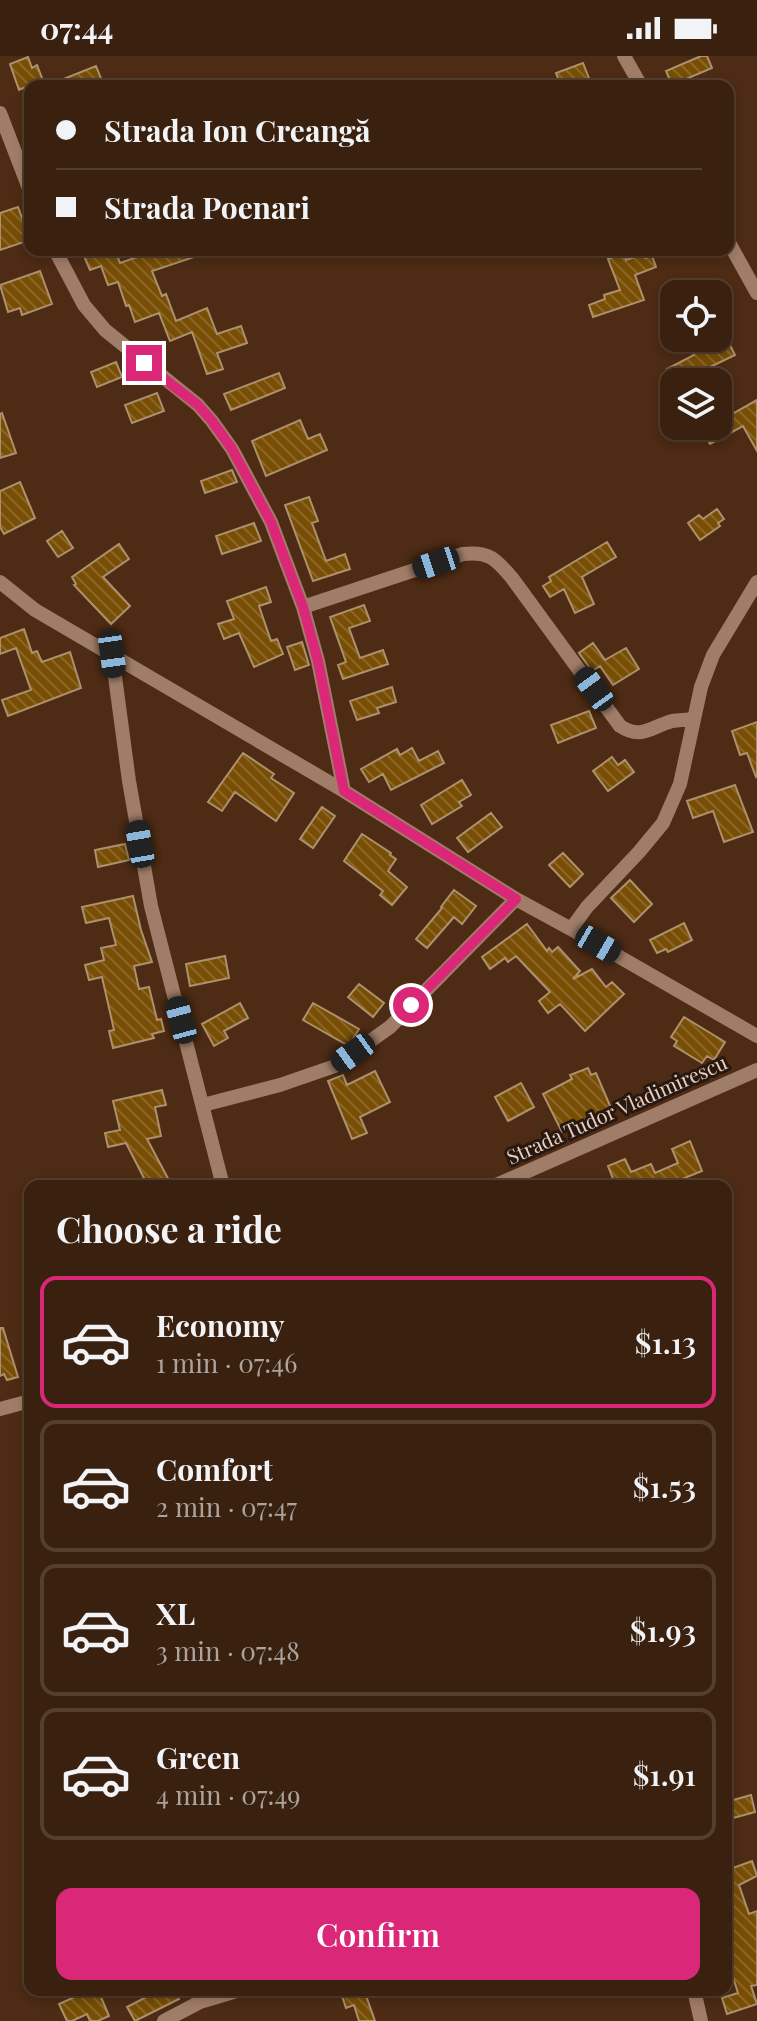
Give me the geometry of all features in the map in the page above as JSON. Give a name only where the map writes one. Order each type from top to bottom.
[{"type":"street","points":[[624,56],[638,80]]},
{"type":"street","points":[[0,113],[24,175]]},
{"type":"street","points":[[734,252],[757,293]]},
{"type":"street","points":[[58,256],[84,305],[105,330],[198,405],[232,449],[271,522],[303,607],[318,661],[344,791]]},
{"type":"street","points":[[303,607],[463,554],[475,552],[489,555],[512,578],[620,726],[629,732],[640,733],[674,721],[693,719]]},
{"type":"street","points":[[0,582],[35,610],[344,791],[516,899],[757,1036]]},
{"type":"street","points":[[571,929],[663,823],[680,784],[701,687],[713,655],[757,582]]},
{"type":"street","points":[[112,654],[129,781],[151,906],[222,1180]]},
{"type":"street","points":[[203,1105],[280,1085],[335,1066],[390,1027],[516,899]]},
{"type":"street","name":"Strada Tudor Vladimirescu","points":[[508,1180],[757,1070]]},
{"type":"street","points":[[0,1409],[24,1403]]},
{"type":"street","points":[[164,2021],[199,1996]]},
{"type":"street","points":[[695,1996],[701,2021]]},
{"type":"building","points":[[701,56],[707,56],[712,68],[684,80],[670,80],[666,71]]},
{"type":"building","points":[[28,57],[32,68],[37,65],[43,80],[24,80],[24,88],[19,90],[10,64]]},
{"type":"building","points":[[583,63],[590,80],[559,80],[556,73]]},
{"type":"building","points":[[96,66],[102,80],[61,80]]},
{"type":"building","points":[[18,207],[24,224],[24,242],[0,250],[0,213]]},
{"type":"building","points":[[84,256],[117,256],[120,263],[140,256],[197,256],[152,271],[162,296],[166,294],[176,321],[207,308],[217,334],[241,326],[247,343],[217,353],[223,369],[207,374],[192,332],[170,341],[159,313],[135,322],[118,282],[108,285],[101,266],[90,270]]},
{"type":"building","points":[[616,256],[625,256],[626,260],[652,256],[656,267],[635,275],[644,300],[593,317],[589,305],[605,299],[604,295],[620,290],[608,259]]},
{"type":"building","points":[[40,271],[52,304],[22,315],[20,308],[8,312],[0,285]]},
{"type":"building","points":[[732,349],[735,355],[708,368],[669,368],[694,355],[693,352],[732,352]]},
{"type":"building","points":[[116,362],[122,377],[97,387],[91,372]]},
{"type":"building","points":[[279,373],[285,388],[231,410],[224,394]]},
{"type":"building","points":[[157,393],[164,411],[132,423],[125,405]]},
{"type":"building","points":[[757,400],[757,451],[743,426],[732,432],[732,414]]},
{"type":"building","points":[[0,414],[16,453],[0,458]]},
{"type":"building","points":[[300,420],[308,439],[320,434],[327,450],[266,476],[252,441]]},
{"type":"building","points":[[232,470],[237,482],[205,493],[201,481]]},
{"type":"building","points":[[20,482],[35,518],[4,534],[0,527],[0,491]]},
{"type":"building","points":[[309,497],[318,521],[312,523],[326,561],[345,554],[350,569],[313,581],[285,505]]},
{"type":"building","points":[[717,509],[724,519],[718,523],[720,526],[700,540],[688,523],[699,515],[703,519]]},
{"type":"building","points":[[254,523],[261,541],[222,554],[216,536]]},
{"type":"building","points":[[62,531],[73,548],[58,557],[47,541]]},
{"type":"building","points":[[607,542],[616,557],[582,577],[594,604],[575,613],[564,589],[550,597],[543,586],[551,581],[549,577]]},
{"type":"building","points":[[119,544],[129,559],[103,577],[130,606],[111,624],[74,585],[72,577]]},
{"type":"building","points":[[266,587],[271,602],[259,606],[271,641],[277,639],[283,654],[254,667],[239,633],[224,639],[218,624],[234,619],[227,601]]},
{"type":"building","points":[[364,605],[370,621],[349,628],[360,658],[383,650],[388,664],[343,679],[338,665],[346,662],[330,617]]},
{"type":"building","points":[[24,629],[32,653],[37,651],[42,662],[70,652],[81,688],[8,716],[2,700],[31,690],[16,648],[0,654],[0,638]]},
{"type":"building","points":[[302,642],[309,665],[295,670],[287,647]]},
{"type":"building","points":[[593,643],[605,660],[626,648],[639,669],[613,685],[600,666],[592,671],[579,653]]},
{"type":"building","points":[[392,687],[396,702],[377,708],[379,713],[357,720],[350,701]]},
{"type":"building","points":[[589,711],[596,728],[558,743],[551,725]]},
{"type":"building","points":[[757,722],[756,777],[747,753],[740,755],[732,731]]},
{"type":"building","points":[[412,748],[419,761],[438,751],[444,763],[391,790],[383,774],[369,782],[361,769],[397,749],[400,755]]},
{"type":"building","points":[[243,753],[274,774],[271,778],[294,793],[276,821],[235,792],[222,811],[208,802]]},
{"type":"building","points":[[612,757],[618,765],[625,760],[634,772],[608,791],[593,771]]},
{"type":"building","points":[[462,780],[471,795],[459,802],[462,806],[432,824],[421,805]]},
{"type":"building","points":[[735,785],[753,832],[724,842],[713,811],[693,818],[687,801]]},
{"type":"building","points":[[322,807],[335,816],[313,848],[300,839]]},
{"type":"building","points":[[491,813],[502,827],[468,852],[457,838]]},
{"type":"building","points":[[362,834],[396,859],[388,871],[407,887],[392,905],[380,895],[383,891],[344,861]]},
{"type":"building","points":[[125,844],[129,860],[98,867],[95,850]]},
{"type":"building","points":[[563,853],[583,874],[570,887],[549,865]]},
{"type":"building","points":[[630,880],[652,904],[634,922],[611,898]]},
{"type":"building","points":[[454,890],[476,906],[462,924],[454,917],[427,948],[416,939]]},
{"type":"building","points":[[133,896],[152,962],[134,966],[139,989],[149,987],[157,1020],[161,1019],[164,1031],[152,1034],[154,1038],[113,1048],[109,1031],[114,1030],[102,977],[89,980],[85,965],[104,960],[101,948],[116,945],[109,918],[86,923],[82,907]]},
{"type":"building","points":[[684,923],[692,940],[668,952],[666,949],[657,953],[650,940]]},
{"type":"building","points":[[527,924],[547,951],[549,948],[552,952],[558,947],[580,971],[573,979],[592,969],[606,987],[612,982],[624,994],[585,1031],[560,1004],[548,1013],[539,1001],[550,992],[516,956],[508,962],[505,958],[490,969],[482,957]]},
{"type":"building","points":[[225,956],[229,978],[190,986],[186,964]]},
{"type":"building","points":[[359,984],[384,1003],[373,1017],[348,997]]},
{"type":"building","points":[[240,1003],[248,1018],[224,1031],[228,1038],[214,1046],[202,1024]]},
{"type":"building","points":[[313,1003],[359,1029],[351,1042],[347,1045],[303,1020]]},
{"type":"building","points":[[684,1017],[725,1042],[714,1060],[707,1056],[702,1063],[674,1046],[677,1041],[671,1037]]},
{"type":"building","points":[[588,1068],[591,1075],[596,1073],[611,1108],[562,1132],[543,1094],[572,1079],[570,1075]]},
{"type":"building","points":[[375,1071],[390,1102],[360,1117],[367,1133],[352,1139],[328,1081],[343,1075],[347,1085]]},
{"type":"building","points":[[521,1083],[534,1107],[508,1121],[495,1097]]},
{"type":"building","points":[[162,1090],[166,1105],[155,1107],[161,1136],[147,1139],[169,1180],[145,1180],[126,1143],[108,1147],[105,1133],[120,1130],[113,1101]]},
{"type":"building","points":[[690,1141],[702,1171],[680,1180],[614,1180],[608,1166],[625,1159],[631,1172],[651,1164],[655,1173],[678,1163],[672,1149]]},
{"type":"building","points":[[0,1328],[3,1328],[18,1377],[7,1380],[4,1374],[0,1376]]},
{"type":"building","points":[[751,1795],[755,1812],[732,1818],[732,1800]]},
{"type":"building","points":[[752,1861],[757,1876],[739,1885],[749,1914],[757,1911],[757,1985],[751,1986],[757,2004],[727,2014],[722,1998],[738,1993],[732,1974],[732,1865],[733,1868]]},
{"type":"building","points":[[77,1996],[101,1996],[109,2016],[90,2021],[87,2014],[67,2021],[59,2004]]},
{"type":"building","points":[[148,1996],[178,1996],[179,1999],[135,2021],[127,2007]]},
{"type":"building","points":[[342,1996],[366,1996],[375,2021],[359,2021],[354,2005],[346,2008]]},
{"type":"route","points":[[144,363],[198,405],[212,421],[232,449],[271,522],[303,607],[318,661],[344,791],[516,899],[411,1005]]}]
